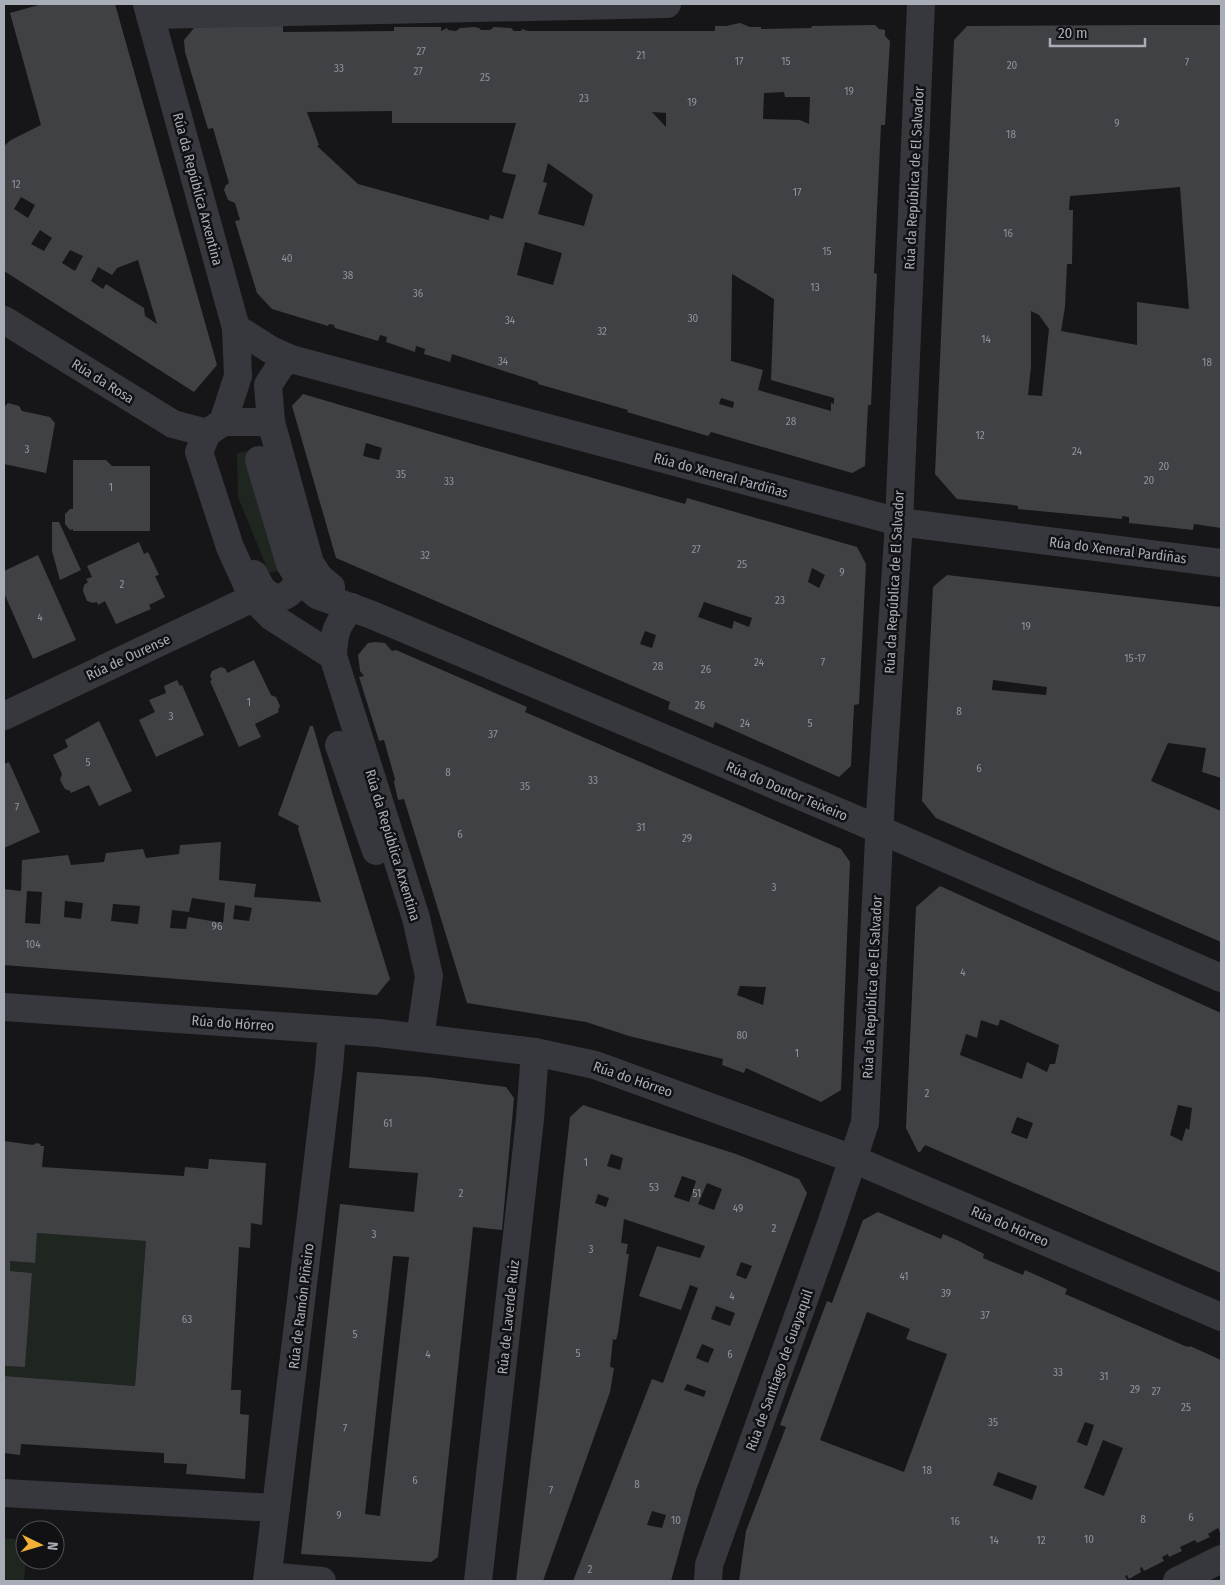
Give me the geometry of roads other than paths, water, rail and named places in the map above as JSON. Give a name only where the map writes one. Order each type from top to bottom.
[{"type":"street","points":[[148,10],[667,4]]},
{"type":"street","name":"Rúa da República de El Salvador","points":[[853,1159],[865,1123],[880,830],[899,522],[921,4]]},
{"type":"street","name":"Rúa da República Arxentina","points":[[148,10],[236,328],[238,376],[215,428]]},
{"type":"street","name":"Rúa da Rosa","points":[[4,320],[173,424],[215,428],[271,422]]},
{"type":"street","name":"Rúa do Xeneral Pardiñas","points":[[236,328],[271,350],[290,359],[899,522],[1221,563]]},
{"type":"street","points":[[215,428],[199,452],[230,547],[253,598],[272,617],[333,656],[334,635],[341,619],[352,607],[319,577],[310,563],[271,422],[268,385],[281,365],[290,359]]},
{"type":"street","points":[[230,547],[247,562],[262,590],[269,596],[278,598],[285,596],[294,589],[299,579],[290,564],[259,460]]},
{"type":"street","name":"Rúa do Doutor Teixeiro","points":[[299,579],[317,595],[352,607],[880,830],[1221,978]]},
{"type":"street","name":"Rúa de Ourense","points":[[4,716],[253,598]]},
{"type":"street","name":"Rúa da República Arxentina","points":[[333,656],[416,918],[430,976],[420,1038]]},
{"type":"street","points":[[339,745],[381,868],[416,918]]},
{"type":"street","name":"Rúa do Hórreo","points":[[4,1007],[379,1033],[535,1052],[595,1066],[853,1159],[1221,1317]]},
{"type":"street","name":"Rúa de Ramón Piñeiro","points":[[267,1579],[327,1088],[332,1030]]},
{"type":"street","name":"Rúa de Laverde Ruiz","points":[[478,1581],[530,1119],[535,1052]]},
{"type":"street","name":"Rúa de Santiago de Guayaquil","points":[[708,1581],[709,1565],[853,1159]]},
{"type":"street","points":[[4,1493],[276,1508]]},
{"type":"street","points":[[1177,1581],[1221,1559]]},
{"type":"street","points":[[267,1579],[322,1581]]}]
